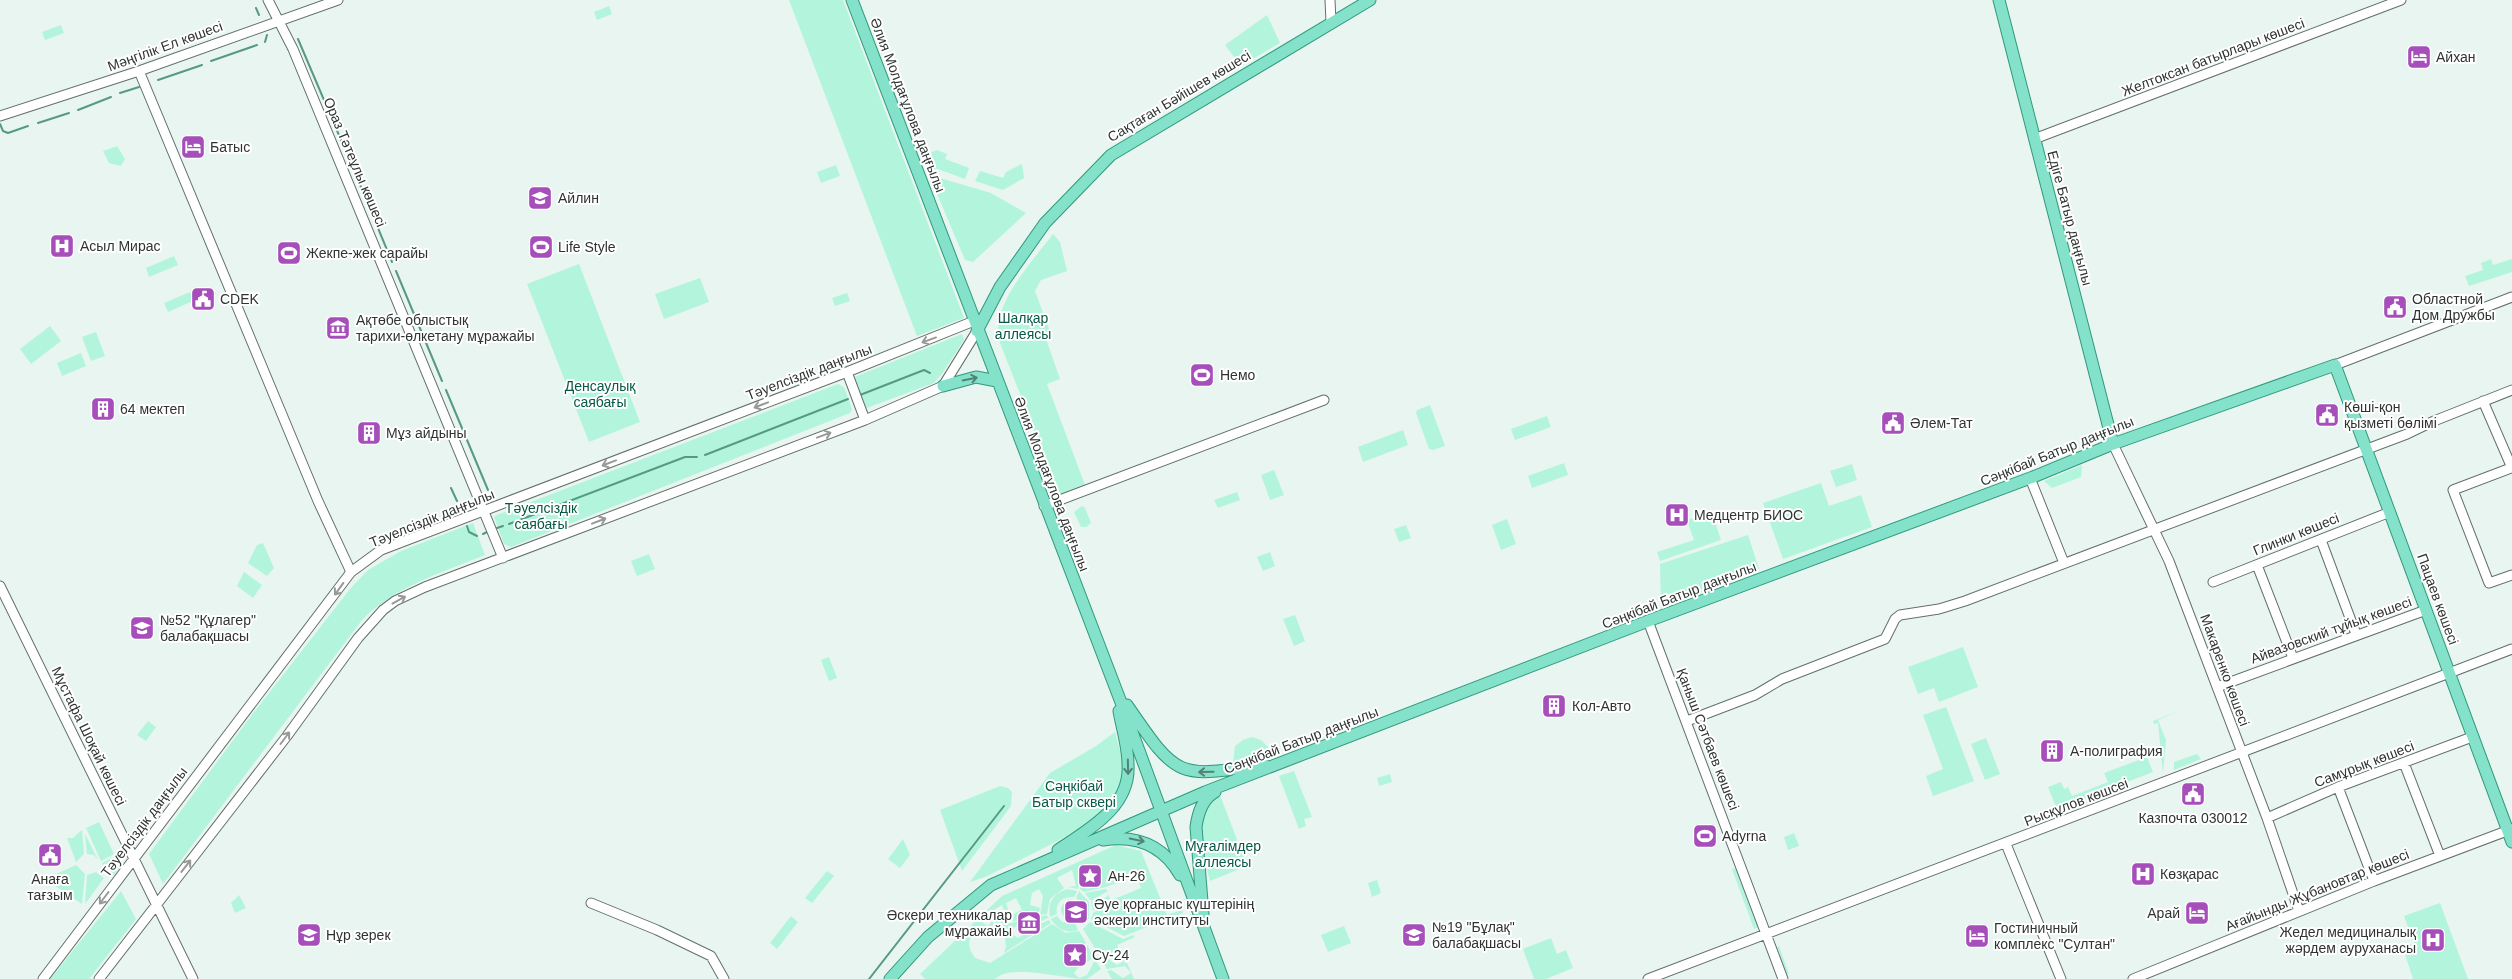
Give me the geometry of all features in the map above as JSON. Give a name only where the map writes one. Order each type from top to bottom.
[{"type":"main road","name":"Әлия Молдағұлова даңғылы","points":[[852,0],[996,381],[1115,687],[1223,979]]},
{"type":"main road","name":"Сақтаған Бәйішев көшесі","points":[[975,326],[1048,219],[1111,155],[1370,0]]},
{"type":"main road","name":"Едіге Батыр даңғылы","points":[[1999,0],[2113,444]]},
{"type":"main road","name":"Сәңкібай Батыр даңғылы","points":[[890,979],[928,938],[991,885],[1161,811],[1648,621],[2030,478],[2113,444],[2335,365]]},
{"type":"main road","name":"Пацаев көшесі","points":[[2335,365],[2472,737],[2510,830],[2512,842]]},
{"type":"main road","points":[[943,386],[976,377],[996,381]]},
{"type":"main road","points":[[1115,687],[1166,758],[1183,770],[1204,773],[1289,760]]},
{"type":"main road","points":[[1042,862],[1104,817],[1122,795],[1127,783],[1128,764],[1115,687]]},
{"type":"main road","points":[[1204,928],[1196,827],[1198,814],[1210,794],[1232,782]]},
{"type":"main road","points":[[1089,842],[1118,838],[1148,843],[1169,859],[1196,907]]},
{"type":"street","name":"Ораз Тәтеұлы көшесі","points":[[268,0],[293,50],[503,558]]},
{"type":"street","name":"Мәңгілік Ел көшесі","points":[[0,116],[139,71],[338,0]]},
{"type":"street","points":[[1330,0],[1331,22]]},
{"type":"street","name":"Желтоксан батырлары көшесі","points":[[2034,139],[2402,0]]},
{"type":"street","points":[[139,71],[191,200],[351,572]]},
{"type":"street","name":"Сәңкібай Батыр даңғылы","points":[[2335,365],[2512,297]]},
{"type":"street","name":"Тәуелсіздік даңғылы","points":[[42,979],[351,572],[381,550],[847,372],[975,326]]},
{"type":"street","points":[[99,979],[287,736],[358,638],[383,610],[396,601],[426,587],[865,420],[943,386],[975,326]]},
{"type":"street","points":[[847,372],[865,420]]},
{"type":"street","points":[[1687,721],[1755,695],[1782,679],[1885,639],[1895,619],[1900,616],[1939,609],[1965,600],[2407,434],[2512,390]]},
{"type":"street","points":[[1044,506],[1324,400]]},
{"type":"street","points":[[2483,401],[2511,468],[2453,490],[2489,583],[2512,575]]},
{"type":"street","name":"Макаренко көшесі","points":[[2113,444],[2169,562],[2240,753],[2267,818],[2299,911]]},
{"type":"street","points":[[2030,478],[2064,563]]},
{"type":"street","name":"Глинки көшесі","points":[[2213,582],[2390,512]]},
{"type":"street","points":[[2321,540],[2356,634]]},
{"type":"street","points":[[2257,565],[2293,658]]},
{"type":"street","name":"Мұстафа Шоқай көшесі","points":[[0,586],[193,979]]},
{"type":"street","name":"Айвазовский тұйық көшесі","points":[[2217,687],[2356,634],[2426,610]]},
{"type":"street","name":"Қаныш Сәтбаев көшесі","points":[[1648,621],[1783,979]]},
{"type":"street","name":"Рысқұлов көшсеі","points":[[1648,979],[2006,844],[2512,649]]},
{"type":"street","name":"Самұрық көшесі","points":[[2267,818],[2338,787],[2472,737]]},
{"type":"street","points":[[2404,763],[2440,856]]},
{"type":"street","points":[[2338,787],[2374,881]]},
{"type":"street","name":"Ағайынды Жұбановтар көшесі","points":[[2133,979],[2374,881],[2510,830]]},
{"type":"street","points":[[2006,844],[2062,979]]},
{"type":"street","points":[[591,904],[657,930],[710,956],[724,979]]},
{"type":"green space","points":[[789,0],[843,0],[964,318],[917,336]]},
{"type":"green space","points":[[609,6],[612,14],[597,20],[594,12]]},
{"type":"green space","points":[[1267,15],[1280,43],[1241,66],[1225,45]]},
{"type":"green space","points":[[61,25],[64,33],[45,40],[42,32]]},
{"type":"green space","points":[[117,146],[125,159],[121,166],[109,163],[103,151]]},
{"type":"green space","points":[[937,150],[947,154],[945,159],[969,168],[965,179],[938,169],[927,170],[921,156]]},
{"type":"green space","points":[[1022,164],[1024,178],[1003,190],[975,181],[980,171],[1003,178],[1006,172]]},
{"type":"green space","points":[[836,165],[840,176],[821,183],[817,172]]},
{"type":"green space","points":[[933,176],[991,193],[1026,213],[973,262],[965,260],[930,177]]},
{"type":"green space","name":"Шалқар аллеясы","points":[[1053,234],[1060,242],[1067,271],[1041,280],[1035,291],[1051,334],[1045,336],[1060,379],[1047,384],[1085,485],[1060,496],[1000,343],[998,328],[999,319],[1008,296]]},
{"type":"green space","points":[[174,256],[178,265],[149,277],[146,268]]},
{"type":"green space","points":[[2491,259],[2493,265],[2512,259],[2512,272],[2469,286],[2465,276],[2483,270],[2481,263]]},
{"type":"green space","name":"Денсаулық саябағы","points":[[579,264],[640,422],[589,442],[527,284]]},
{"type":"green space","points":[[700,278],[709,302],[664,319],[655,294]]},
{"type":"green space","points":[[190,292],[193,301],[168,312],[164,303]]},
{"type":"green space","points":[[847,293],[850,301],[835,306],[832,298]]},
{"type":"green space","points":[[50,326],[61,341],[31,364],[20,349]]},
{"type":"green space","points":[[96,332],[105,356],[91,361],[82,337]]},
{"type":"green space","points":[[962,334],[964,340],[934,383],[864,409],[852,378]]},
{"type":"green space","points":[[81,353],[86,366],[62,376],[57,363]]},
{"type":"green space","name":"Тәуелсіздік саябағы","points":[[838,384],[844,387],[852,409],[850,413],[511,547],[504,544],[494,517],[497,515]]},
{"type":"green space","points":[[1430,405],[1445,446],[1433,450],[1429,449],[1416,413],[1417,410]]},
{"type":"green space","points":[[1547,416],[1551,427],[1515,440],[1511,429]]},
{"type":"green space","points":[[1403,430],[1408,445],[1363,462],[1358,447]]},
{"type":"green space","points":[[1564,463],[1568,475],[1532,488],[1528,476]]},
{"type":"green space","points":[[1852,464],[1857,480],[1836,487],[1830,471]]},
{"type":"green space","points":[[2082,465],[2081,477],[2052,488],[2044,481]]},
{"type":"green space","points":[[1274,470],[1284,495],[1270,500],[1261,475]]},
{"type":"green space","points":[[1821,483],[1829,506],[1861,495],[1872,527],[1783,559],[1763,503]]},
{"type":"green space","points":[[1237,492],[1240,500],[1218,508],[1214,500]]},
{"type":"green space","points":[[1082,506],[1085,508],[1091,523],[1086,527],[1081,527],[1074,512]]},
{"type":"green space","points":[[1712,512],[1721,540],[1660,561],[1657,552],[1694,540],[1687,520]]},
{"type":"green space","points":[[1507,519],[1516,544],[1501,550],[1492,525]]},
{"type":"green space","points":[[473,523],[485,555],[404,589],[375,608],[362,620],[163,884],[149,854],[251,716],[350,589],[368,570],[401,551]]},
{"type":"green space","points":[[1406,525],[1411,538],[1399,542],[1394,529]]},
{"type":"green space","points":[[1748,535],[1759,569],[1661,608],[1660,564]]},
{"type":"green space","points":[[263,543],[274,568],[267,576],[248,563],[257,545]]},
{"type":"green space","points":[[1270,552],[1275,566],[1263,571],[1257,557]]},
{"type":"green space","points":[[649,554],[655,569],[637,576],[631,561]]},
{"type":"green space","points":[[244,572],[262,585],[253,598],[237,586]]},
{"type":"green space","points":[[1295,615],[1305,641],[1294,646],[1283,619]]},
{"type":"green space","points":[[1963,647],[1978,687],[1939,702],[1934,688],[1918,694],[1908,667]]},
{"type":"green space","points":[[829,657],[837,678],[829,681],[821,660]]},
{"type":"green space","points":[[1946,707],[1974,781],[1933,796],[1926,776],[1943,769],[1923,715]]},
{"type":"green space","points":[[2181,710],[2158,720],[2166,740],[2163,773],[2158,723],[2154,724],[2153,721]]},
{"type":"green space","points":[[148,721],[156,727],[146,741],[137,735]]},
{"type":"green space","name":"Сәңкібай Батыр сквері","points":[[1115,732],[1123,771],[1120,788],[1111,805],[1087,824],[1070,834],[1033,854],[985,877],[970,882],[1050,773],[1096,746]]},
{"type":"green space","points":[[1252,737],[1261,740],[1271,750],[1233,763],[1235,746],[1243,740]]},
{"type":"green space","points":[[1986,738],[2000,774],[1985,780],[1971,744]]},
{"type":"green space","points":[[2197,754],[2201,759],[2174,770],[2174,762]]},
{"type":"green space","points":[[2147,757],[2153,772],[2057,809],[2048,787],[2061,782],[2064,789],[2068,787],[2072,796],[2108,782],[2104,773]]},
{"type":"green space","points":[[1294,771],[1312,817],[1304,819],[1306,826],[1299,829],[1279,776]]},
{"type":"green space","points":[[1390,774],[1392,782],[1379,786],[1377,778]]},
{"type":"green space","points":[[1000,786],[1008,788],[1012,792],[1011,806],[962,871],[940,810]]},
{"type":"green space","name":"Мұғалімдер аллеясы","points":[[1220,795],[1247,866],[1210,881],[1202,846],[1202,824],[1211,804]]},
{"type":"green space","points":[[99,822],[114,854],[101,861],[86,828]]},
{"type":"green space","points":[[82,830],[84,854],[76,862],[67,838],[73,838]]},
{"type":"green space","points":[[1794,833],[1799,846],[1788,850],[1784,837]]},
{"type":"green space","points":[[85,834],[98,860],[94,855],[87,854]]},
{"type":"green space","points":[[903,839],[910,855],[900,868],[888,859]]},
{"type":"green space","points":[[1116,845],[1141,851],[1167,915],[1182,910],[1183,913],[1124,936],[1091,919],[1093,913],[1112,900],[1141,888],[1136,876],[1106,887],[1084,892],[1080,889],[1080,885],[1088,889],[1097,881],[1096,865],[1082,872],[1078,889],[1068,887],[1076,886],[1072,870],[1057,878],[1064,888],[1050,899],[1047,914],[1040,915],[1043,896],[1039,889],[1032,893],[1030,905],[1040,908],[1038,916],[1026,918],[1016,898],[1006,903],[1009,912],[1014,914],[1021,910],[1025,919],[1009,922],[1002,905],[994,910],[995,916],[1000,918],[1005,914],[1008,922],[996,925],[989,913],[981,916],[983,923],[988,926],[992,921],[995,925],[982,929],[970,939],[969,945],[975,958],[990,963],[1052,924],[1066,933],[1079,931],[1086,943],[1066,959],[1074,966],[1087,945],[1094,958],[1079,966],[1074,973],[1079,978],[1087,975],[1095,960],[1101,969],[1087,979],[1025,972],[1003,974],[995,979],[925,979],[920,974],[1002,896]]},
{"type":"green space","points":[[115,856],[121,865],[114,875],[108,877],[102,863]]},
{"type":"green space","points":[[76,865],[85,874],[82,904],[45,879]]},
{"type":"green space","points":[[1737,868],[1759,927],[1754,929],[1732,869]]},
{"type":"green space","points":[[827,871],[834,876],[812,903],[805,898]]},
{"type":"green space","points":[[96,872],[104,878],[85,904],[87,875]]},
{"type":"green space","points":[[1377,880],[1381,893],[1372,897],[1368,883]]},
{"type":"green space","points":[[1068,889],[1077,891],[1074,897],[1060,901],[1057,907],[1057,914],[1050,917],[1050,907],[1055,895]]},
{"type":"green space","points":[[1106,889],[1108,893],[1106,892],[1091,901],[1085,893]]},
{"type":"green space","points":[[121,891],[136,919],[89,979],[50,979]]},
{"type":"green space","points":[[1079,891],[1089,902],[1089,919],[1082,915],[1083,905],[1076,898]]},
{"type":"green space","points":[[239,895],[246,908],[235,913],[231,903]]},
{"type":"green space","points":[[1109,895],[1110,899],[1093,911],[1091,902],[1098,899],[1100,901]]},
{"type":"green space","points":[[1070,901],[1076,904],[1079,910],[1076,916],[1070,919],[1064,916],[1061,910],[1064,904]]},
{"type":"green space","points":[[2440,903],[2468,979],[2413,979],[2403,948],[2414,943],[2404,916]]},
{"type":"green space","points":[[1047,915],[1048,918],[1023,929],[1020,926],[1014,927],[1012,934],[1018,938],[1023,935],[1024,931],[1049,920],[1051,923],[1004,953],[1006,946],[1005,938],[993,927]]},
{"type":"green space","points":[[791,916],[798,922],[777,949],[770,943]]},
{"type":"green space","points":[[1057,916],[1062,922],[1075,923],[1078,930],[1066,931],[1056,926],[1051,919]]},
{"type":"green space","points":[[1090,922],[1123,939],[1133,935],[1135,937],[1117,945],[1120,952],[1099,955],[1083,929]]},
{"type":"green space","points":[[1344,926],[1351,943],[1328,952],[1321,935]]},
{"type":"green space","points":[[1551,938],[1557,954],[1566,950],[1573,968],[1546,979],[1534,979],[1523,949]]},
{"type":"green space","points":[[1779,946],[1789,974],[1784,973],[1775,948]]},
{"type":"green space","points":[[1099,956],[1104,956],[1117,965],[1121,963],[1122,957],[1125,963],[1127,963],[1134,979],[1112,979],[1107,971],[1111,970],[1123,978],[1131,973],[1125,966],[1107,969]]},
{"type":"waterway","points":[[256,8],[259,15]]},
{"type":"waterway","points":[[265,42],[267,35]]},
{"type":"waterway","points":[[298,39],[350,161]]},
{"type":"waterway","points":[[211,61],[257,45]]},
{"type":"waterway","points":[[158,80],[202,65]]},
{"type":"waterway","points":[[120,93],[139,87]]},
{"type":"waterway","points":[[78,110],[111,97]]},
{"type":"waterway","points":[[38,123],[69,113]]},
{"type":"waterway","points":[[0,124],[3,131],[8,133],[28,126]]},
{"type":"waterway","points":[[354,170],[365,197]]},
{"type":"waterway","points":[[371,211],[392,262]]},
{"type":"waterway","points":[[396,271],[442,381]]},
{"type":"waterway","points":[[860,395],[924,370],[930,373]]},
{"type":"waterway","points":[[446,390],[488,490]]},
{"type":"waterway","points":[[705,455],[848,399]]},
{"type":"waterway","points":[[509,524],[685,457],[697,457]]},
{"type":"waterway","points":[[451,488],[457,501]]},
{"type":"waterway","points":[[460,507],[462,512]]},
{"type":"waterway","points":[[467,526],[469,532],[477,536]]},
{"type":"waterway","points":[[497,528],[503,526]]},
{"type":"waterway","points":[[483,534],[487,532]]},
{"type":"waterway","points":[[869,979],[1004,806]]},
{"type":"place","name":"Айхан","points":[[2419,57]]},
{"type":"place","name":"Батыс","points":[[193,147]]},
{"type":"place","name":"Айлин","points":[[540,198]]},
{"type":"place","name":"Асыл Мирас","points":[[62,246]]},
{"type":"place","name":"Life Style","points":[[541,247]]},
{"type":"place","name":"Жекпе-жек сарайы","points":[[289,253]]},
{"type":"place","name":"CDEK","points":[[203,299]]},
{"type":"place","name":"Областной Дом Дружбы","points":[[2395,307]]},
{"type":"place","name":"Ақтөбе облыстық тарихи-өлкетану мұражайы","points":[[338,328]]},
{"type":"place","name":"Немо","points":[[1202,375]]},
{"type":"place","name":"64 мектеп","points":[[103,409]]},
{"type":"place","name":"Көші-қон қызметі бөлімі","points":[[2327,415]]},
{"type":"place","name":"Әлем-Тат","points":[[1893,423]]},
{"type":"place","name":"Мұз айдыны","points":[[369,433]]},
{"type":"place","name":"Медцентр БИОС","points":[[1677,515]]},
{"type":"place","name":"№52 \"Құлагер\" балабақшасы","points":[[142,628]]},
{"type":"place","name":"Кол-Авто","points":[[1554,706]]},
{"type":"place","name":"А-полиграфия","points":[[2052,751]]},
{"type":"place","name":"Казпочта 030012","points":[[2193,794]]},
{"type":"place","name":"Adyrna","points":[[1705,836]]},
{"type":"place","name":"Анаға тағзым","points":[[50,855]]},
{"type":"place","name":"Көзқарас","points":[[2143,874]]},
{"type":"place","name":"Ан-26","points":[[1090,876]]},
{"type":"place","name":"Әуе қорғаныс күштерінің әскери институты","points":[[1076,912]]},
{"type":"place","name":"Арай","points":[[2197,913]]},
{"type":"place","name":"Әскери техникалар мұражайы","points":[[1029,923]]},
{"type":"place","name":"Нұр зерек","points":[[309,935]]},
{"type":"place","name":"№19 \"Бұлақ\" балабақшасы","points":[[1414,935]]},
{"type":"place","name":"Гостиничный комплекс \"Султан\"","points":[[1977,936]]},
{"type":"place","name":"Жедел медициналық жәрдем ауруханасы","points":[[2433,940]]},
{"type":"place","name":"Су-24","points":[[1075,955]]}]
